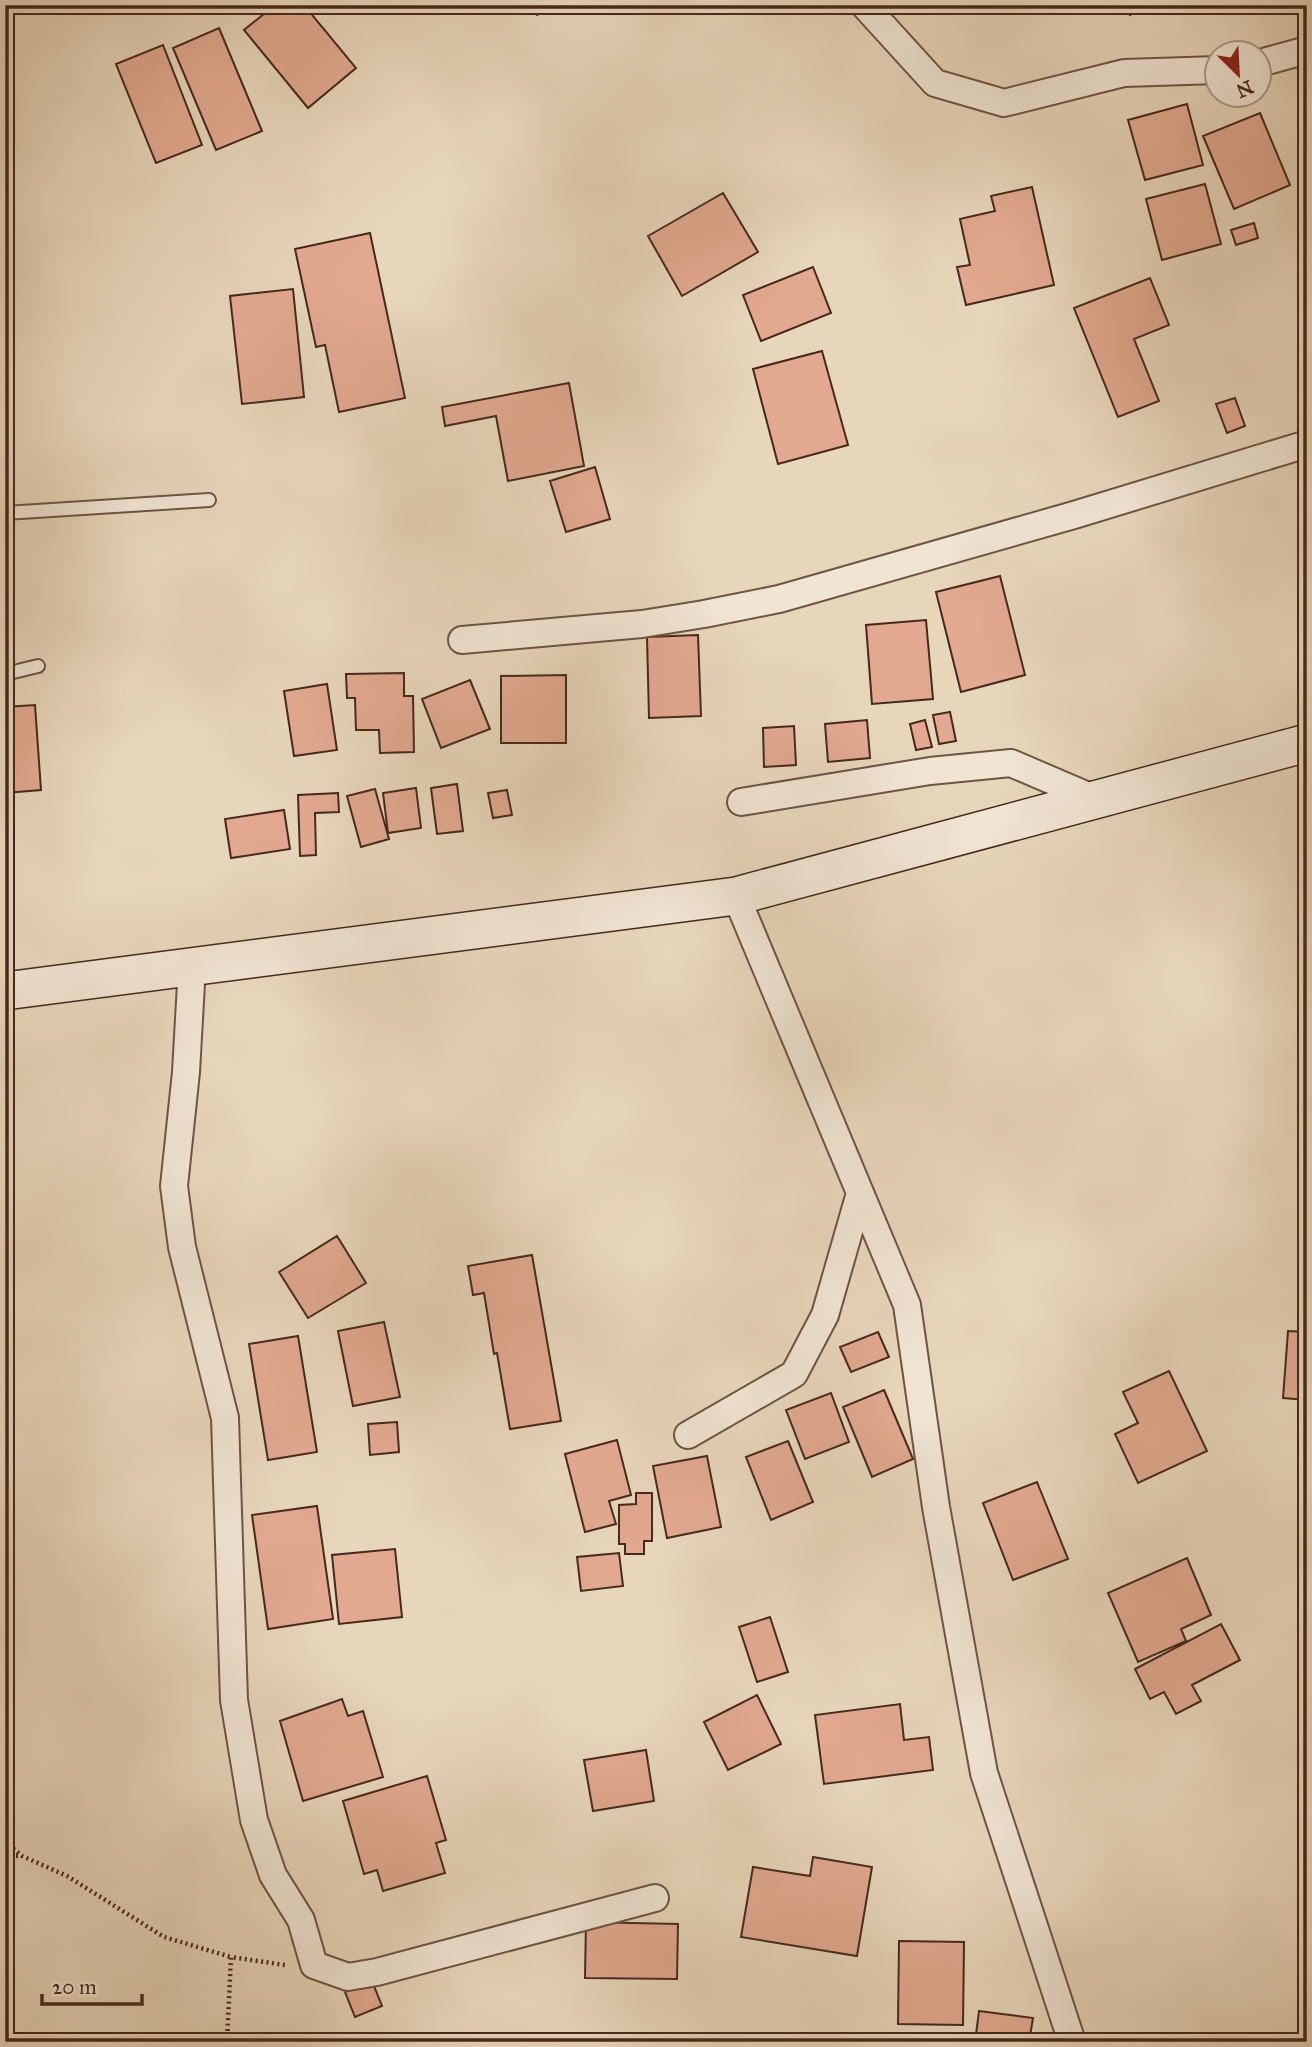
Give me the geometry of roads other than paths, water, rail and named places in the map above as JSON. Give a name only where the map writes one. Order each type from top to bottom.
[{"type":"main road","points":[[5,991],[736,897],[1307,743]]},
{"type":"street","points":[[864,5],[934,83],[1004,103],[1124,73],[1204,70]]},
{"type":"street","points":[[1274,59],[1307,50]]},
{"type":"street","points":[[462,640],[642,624],[779,598],[1074,515],[1307,444]]},
{"type":"street","points":[[741,802],[930,771],[1011,762],[1096,799]]},
{"type":"street","points":[[736,897],[907,1305],[936,1507],[984,1773],[1072,2042]]},
{"type":"street","points":[[192,966],[186,1072],[174,1186],[182,1247],[225,1418],[234,1700],[254,1820],[273,1875],[301,1920],[314,1965],[348,1978],[655,1898]]},
{"type":"street","points":[[688,1434],[794,1374],[825,1315],[860,1193]]},
{"type":"lane","points":[[5,513],[209,500]]},
{"type":"lane","points":[[5,674],[38,666]]}]
